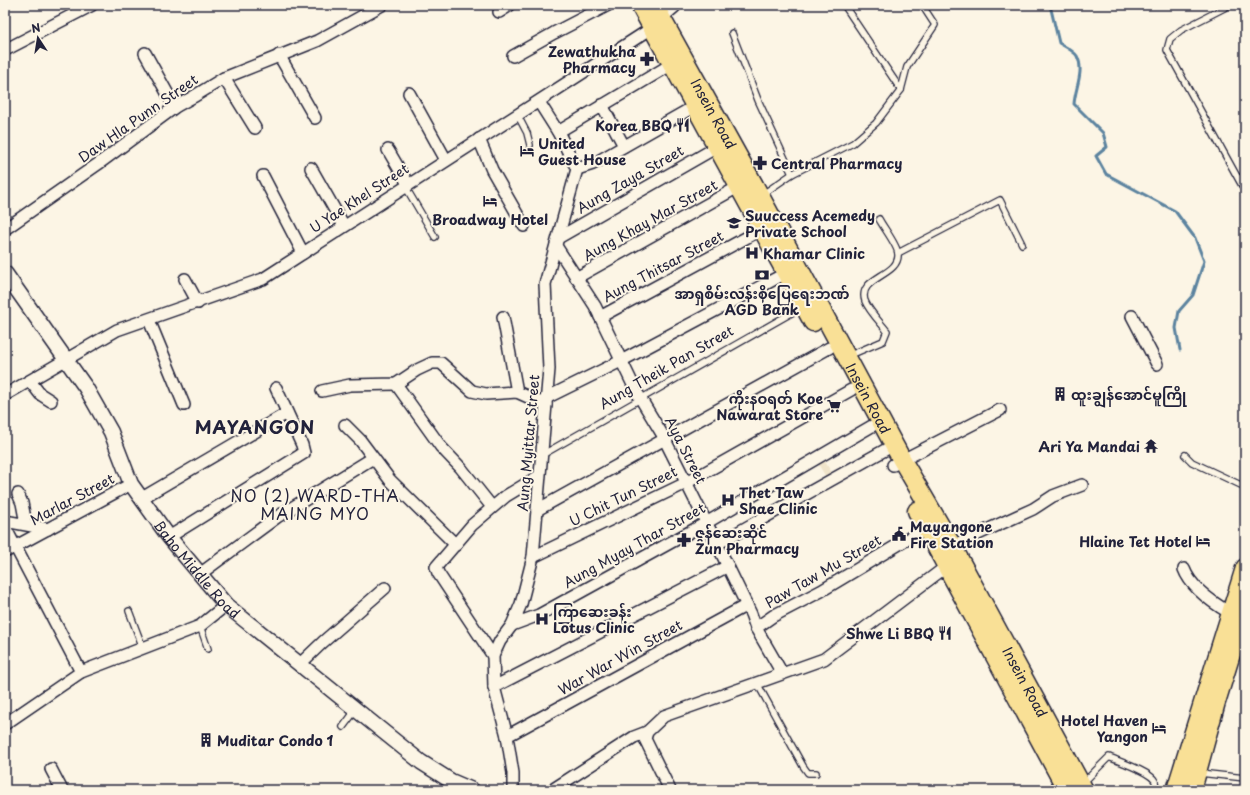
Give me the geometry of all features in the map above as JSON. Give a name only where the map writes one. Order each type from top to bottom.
[{"type":"main road","name":"Insein Road","points":[[640,5],[660,14],[748,195]]},
{"type":"main road","name":"Insein Road","points":[[660,14],[672,64],[717,147],[768,226],[846,357],[893,458]]},
{"type":"main road","name":"Insein Road","points":[[768,226],[786,273],[851,390],[932,524],[947,566],[1073,789]]},
{"type":"main road","name":"Insein Road","points":[[932,524],[952,546],[1073,789]]},
{"type":"main road","points":[[1192,790],[1240,616],[1245,568]]},
{"type":"main road","points":[[1176,790],[1240,616]]},
{"type":"street","points":[[5,50],[91,5]]},
{"type":"street","name":"Daw Hla Punn Street","points":[[5,229],[175,108],[224,78],[317,41],[382,5]]},
{"type":"street","points":[[499,12],[510,5]]},
{"type":"street","points":[[513,56],[608,5]]},
{"type":"street","name":"U Yae Khel Street","points":[[5,395],[116,330],[198,303],[263,279],[406,185],[517,114],[539,102],[660,14]]},
{"type":"street","points":[[145,53],[175,108]]},
{"type":"street","points":[[279,55],[315,118]]},
{"type":"street","points":[[558,132],[672,64]]},
{"type":"street","points":[[224,78],[255,128]]},
{"type":"street","points":[[409,93],[446,160]]},
{"type":"street","points":[[539,102],[558,132],[577,169],[593,164],[695,106]]},
{"type":"street","points":[[602,105],[624,146]]},
{"type":"street","points":[[479,139],[492,170],[524,226]]},
{"type":"street","name":"Aung Zaya Street","points":[[557,242],[717,147]]},
{"type":"street","points":[[388,150],[406,185]]},
{"type":"street","points":[[311,168],[344,226]]},
{"type":"street","name":"Aung Myittar Street","points":[[514,790],[507,736],[494,687],[493,656],[500,641],[512,625],[521,604],[533,558],[549,369],[545,284],[577,169]]},
{"type":"street","points":[[263,176],[303,253]]},
{"type":"street","name":"Aung Khay Mar Street","points":[[576,278],[748,195]]},
{"type":"street","name":"Aung Thitsar Street","points":[[600,317],[768,226]]},
{"type":"street","name":"Aya Street","points":[[557,242],[576,278],[600,317],[641,399],[665,440],[747,605],[756,628],[782,673]]},
{"type":"street","name":"Baho Middle Road","points":[[5,273],[86,388],[111,432],[131,484],[169,537],[226,605],[355,711],[421,762],[451,781],[472,790]]},
{"type":"street","name":"Aung Theik Pan Street","points":[[546,402],[786,273]]},
{"type":"street","points":[[185,279],[198,303]]},
{"type":"street","points":[[1132,316],[1157,364]]},
{"type":"street","points":[[503,317],[517,392]]},
{"type":"street","points":[[149,320],[184,405]]},
{"type":"street","points":[[537,510],[829,348]]},
{"type":"street","points":[[322,391],[350,385],[396,384],[432,362],[441,363],[472,391],[486,394],[517,392],[546,402]]},
{"type":"street","points":[[30,381],[40,394],[50,401]]},
{"type":"street","points":[[396,384],[441,447],[492,507]]},
{"type":"street","points":[[169,537],[304,453],[276,388]]},
{"type":"street","name":"U Chit Tun Street","points":[[533,558],[686,483],[851,390]]},
{"type":"street","points":[[717,544],[893,458],[1000,410]]},
{"type":"street","points":[[142,498],[287,413]]},
{"type":"street","points":[[345,425],[360,440],[390,480],[456,545]]},
{"type":"street","name":"Aung Myay Thar Street","points":[[512,625],[539,615],[706,523],[872,426]]},
{"type":"street","points":[[200,574],[277,517],[373,458]]},
{"type":"street","points":[[493,656],[438,573],[436,566],[456,545],[472,524],[492,507],[539,476]]},
{"type":"street","name":"Marlar Street","points":[[5,552],[131,484]]},
{"type":"street","points":[[952,546],[1033,509],[1053,496],[1082,485]]},
{"type":"street","points":[[18,494],[22,503],[26,524]]},
{"type":"street","points":[[5,521],[48,529]]},
{"type":"street","name":"Paw Taw Mu Street","points":[[756,628],[773,616],[821,591],[932,524]]},
{"type":"street","points":[[5,527],[81,672]]},
{"type":"street","points":[[494,687],[728,566]]},
{"type":"street","points":[[552,790],[634,737],[646,736],[664,716],[824,659],[947,566]]},
{"type":"street","points":[[1184,569],[1189,581],[1214,604],[1240,616]]},
{"type":"street","points":[[299,665],[322,642],[385,588]]},
{"type":"street","points":[[5,724],[81,672],[200,626],[226,605]]},
{"type":"street","name":"War War Win Street","points":[[507,736],[747,605]]},
{"type":"street","points":[[646,736],[670,790]]},
{"type":"street","points":[[51,769],[62,790]]},
{"type":"lane","points":[[844,5],[901,90]]},
{"type":"lane","points":[[748,195],[853,143],[876,123],[901,90],[907,67],[935,25],[922,5]]},
{"type":"lane","points":[[1230,5],[1181,30],[1170,38],[1167,50],[1245,191]]},
{"type":"lane","points":[[732,33],[758,100],[792,174]]},
{"type":"lane","points":[[517,114],[527,133],[530,145]]},
{"type":"lane","points":[[1239,179],[1245,175]]},
{"type":"lane","points":[[406,185],[435,237]]},
{"type":"lane","points":[[898,253],[1000,200],[1022,244]]},
{"type":"lane","points":[[846,357],[883,341],[886,336],[887,331],[865,301],[864,293],[868,285],[894,267],[898,253],[879,219]]},
{"type":"lane","name":"Aung Theik Pan Street","points":[[542,455],[804,306]]},
{"type":"lane","points":[[1185,455],[1192,462],[1245,487]]},
{"type":"lane","points":[[129,611],[143,648]]},
{"type":"lane","points":[[200,626],[208,649]]},
{"type":"lane","points":[[757,683],[803,766],[808,773],[816,773]]},
{"type":"lane","points":[[343,727],[355,711]]},
{"type":"lane","points":[[1073,789],[1108,757],[1148,774],[1156,783],[1154,790]]},
{"type":"lane","points":[[1197,772],[1245,778]]},
{"type":"shaded area","points":[[824,460],[832,473],[826,477],[818,464]]},
{"type":"waterway","points":[[1050,5],[1059,43],[1074,52],[1079,62],[1080,74],[1074,104],[1103,133],[1107,147],[1096,156],[1106,174],[1175,211],[1195,238],[1204,261],[1193,295],[1179,311],[1176,328],[1180,350]]},
{"type":"place","name":"Zewathukha Pharmacy","points":[[647,59]]},
{"type":"place","name":"Korea BBQ","points":[[683,125]]},
{"type":"place","name":"United Guest House","points":[[527,151]]},
{"type":"place","name":"Central Pharmacy","points":[[760,163]]},
{"type":"place","name":"Broadway Hotel","points":[[490,201]]},
{"type":"place","name":"Suuccess Acemedy Private School","points":[[734,223]]},
{"type":"place","name":"Khamar Clinic","points":[[752,253]]},
{"type":"place","name":"အာရှစိမ်းလန်းစိုပြေရေးဘဏ် AGD Bank","points":[[762,275]]},
{"type":"place","name":"ထူးချွန်အောင်မူကြို","points":[[1060,394]]},
{"type":"place","name":"ကိုးနဝရတ် Koe Nawarat Store","points":[[834,406]]},
{"type":"place","name":"Ari Ya Mandai","points":[[1151,446]]},
{"type":"place","name":"Thet Taw Shae Clinic","points":[[728,500]]},
{"type":"place","name":"Mayangone Fire Station","points":[[899,534]]},
{"type":"place","name":"ဇွန်ဆေးဆိုင် Zun Pharmacy","points":[[684,540]]},
{"type":"place","name":"Hlaine Tet Hotel","points":[[1203,541]]},
{"type":"place","name":"ကြာဆေးခန်း Lotus Clinic","points":[[542,619]]},
{"type":"place","name":"Shwe Li BBQ","points":[[945,633]]},
{"type":"place","name":"Hotel Haven Yangon","points":[[1159,728]]},
{"type":"place","name":"Muditar Condo 1","points":[[206,740]]},
{"type":"district","name":"MAYANGON","points":[[255,426]]},
{"type":"district","name":"NO (2) WARD-THA MAING MYO","points":[[315,504]]}]
